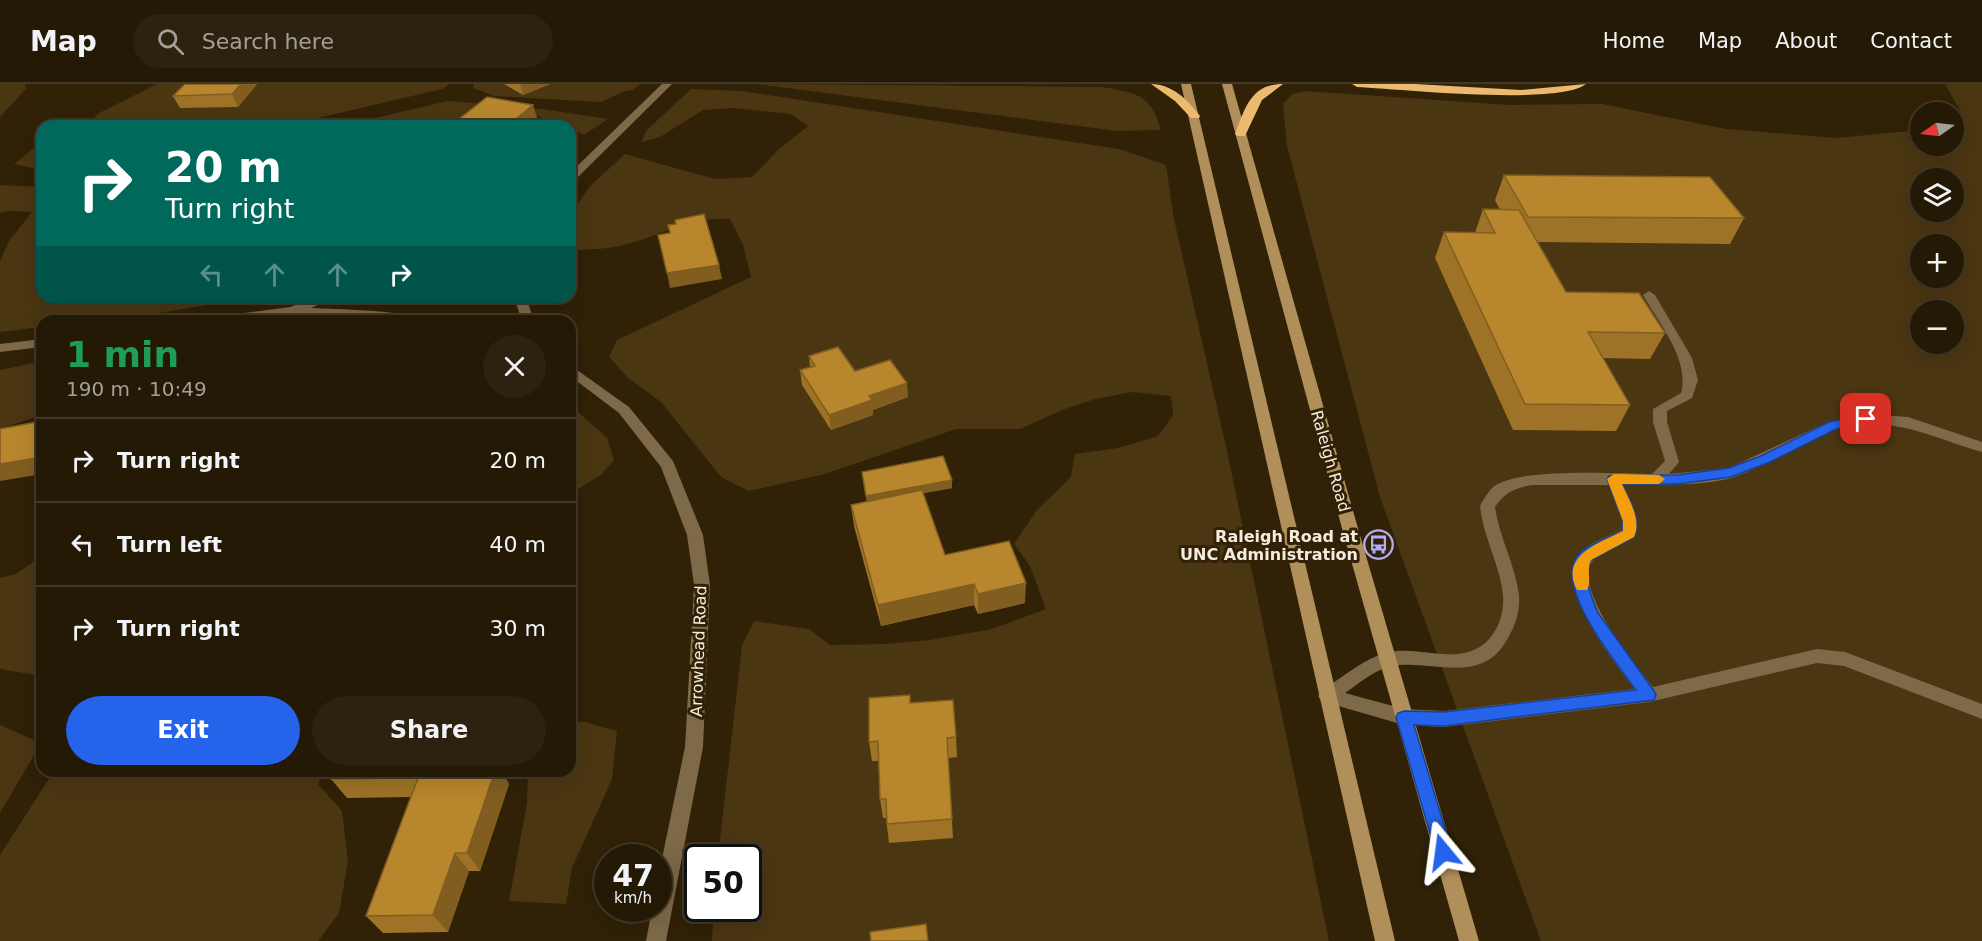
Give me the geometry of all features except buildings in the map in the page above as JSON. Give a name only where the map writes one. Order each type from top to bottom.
[{"type":"highway","points":[[1156,84],[1179,99],[1195,116]]},
{"type":"highway","points":[[1241,134],[1258,96],[1267,88],[1278,84]]},
{"type":"highway","points":[[1357,84],[1521,93],[1553,91],[1581,84]]},
{"type":"main road","points":[[1186,84],[1385,941]]},
{"type":"main road","name":"Raleigh Road","points":[[1227,84],[1469,941]]},
{"type":"street","points":[[576,173],[667,84]]},
{"type":"street","points":[[1649,295],[1685,358],[1691,380],[1687,395],[1660,409],[1660,422],[1672,462],[1656,479]]},
{"type":"street","points":[[257,315],[292,310],[311,303]]},
{"type":"street","points":[[292,310],[363,315]]},
{"type":"street","points":[[0,348],[36,344]]},
{"type":"street","name":"Arrowhead Road","points":[[576,374],[624,410],[668,465],[695,535],[702,585],[694,747],[656,941]]},
{"type":"street","points":[[1327,696],[1389,659],[1459,662],[1475,660],[1492,651],[1503,632],[1511,610],[1510,587],[1488,524],[1487,506],[1498,491],[1514,483],[1532,480],[1677,479],[1731,472],[1765,459],[1833,425],[1866,419],[1908,422],[1982,447]]},
{"type":"street","points":[[1614,479],[1630,521],[1629,533],[1586,556],[1581,566],[1580,579],[1584,599],[1593,616],[1648,695]]},
{"type":"street","points":[[1327,696],[1404,717],[1444,719],[1648,695],[1817,656],[1845,659],[1982,712]]},
{"type":"shaded area","points":[[0,84],[25,84],[26,89],[0,117]]},
{"type":"shaded area","points":[[157,84],[450,84],[442,89],[310,120],[91,120],[101,112]]},
{"type":"shaded area","points":[[474,84],[641,84],[601,102],[494,96],[473,88]]},
{"type":"shaded area","points":[[756,84],[1103,87],[1141,97],[1152,109],[1161,130],[1117,131]]},
{"type":"shaded area","points":[[1945,84],[1982,84],[1982,941],[1541,941],[1380,497],[1287,146],[1283,104],[1292,94],[1306,91],[1510,105],[1602,104],[1726,129],[1836,138],[1910,131],[1910,156],[1964,156],[1964,102],[1955,102]]},
{"type":"shaded area","points":[[691,89],[742,91],[1119,149],[1166,165],[1174,219],[1227,451],[1329,941],[712,941],[713,922],[762,922],[762,844],[720,844],[742,645],[754,621],[809,629],[830,645],[887,644],[930,640],[992,629],[1046,609],[1030,566],[1014,544],[1037,510],[1071,477],[1075,454],[1118,448],[1158,436],[1173,415],[1171,396],[1132,392],[1095,399],[1062,410],[1020,429],[956,429],[825,474],[749,491],[721,477],[661,402],[628,378],[609,357],[617,340],[751,277],[743,245],[730,219],[704,220],[616,247],[576,250],[576,207],[590,186],[625,154],[715,179],[752,177],[779,149],[808,126],[791,114],[732,108],[703,110],[660,137],[641,142],[647,130]]},
{"type":"shaded area","points":[[448,101],[542,109],[608,119],[584,135],[576,132],[576,120],[547,120],[537,116],[480,114],[474,120],[367,120]]},
{"type":"shaded area","points":[[36,148],[36,169],[14,164]]},
{"type":"shaded area","points":[[0,185],[36,187],[36,303],[214,303],[142,315],[36,315],[36,328],[0,332],[0,261],[9,241],[32,212],[0,213]]},
{"type":"shaded area","points":[[36,363],[36,417],[0,429],[0,370]]},
{"type":"shaded area","points":[[576,410],[607,438],[614,460],[601,475],[576,490]]},
{"type":"shaded area","points":[[36,560],[36,675],[0,669],[0,578],[16,574]]},
{"type":"shaded area","points":[[581,721],[617,731],[612,779],[572,868],[566,904],[509,901],[527,803],[528,777],[576,777],[576,723]]},
{"type":"shaded area","points":[[0,725],[36,741],[36,752],[0,813]]},
{"type":"shaded area","points":[[50,777],[321,777],[318,784],[342,811],[348,861],[339,913],[318,941],[0,941],[0,855]]},
{"type":"slow traffic","points":[[1582,586],[1581,566],[1586,556],[1629,533],[1630,521],[1614,479],[1659,479]]},
{"type":"place","name":"Raleigh Road at UNC Administration","points":[[1379,545]]},
{"type":"route","points":[[1443,852],[1404,717],[1444,719],[1648,695],[1593,616],[1584,599],[1580,579],[1581,566],[1586,556],[1629,533],[1630,521],[1614,479],[1677,479],[1731,472],[1765,459],[1833,425],[1866,419]]}]
